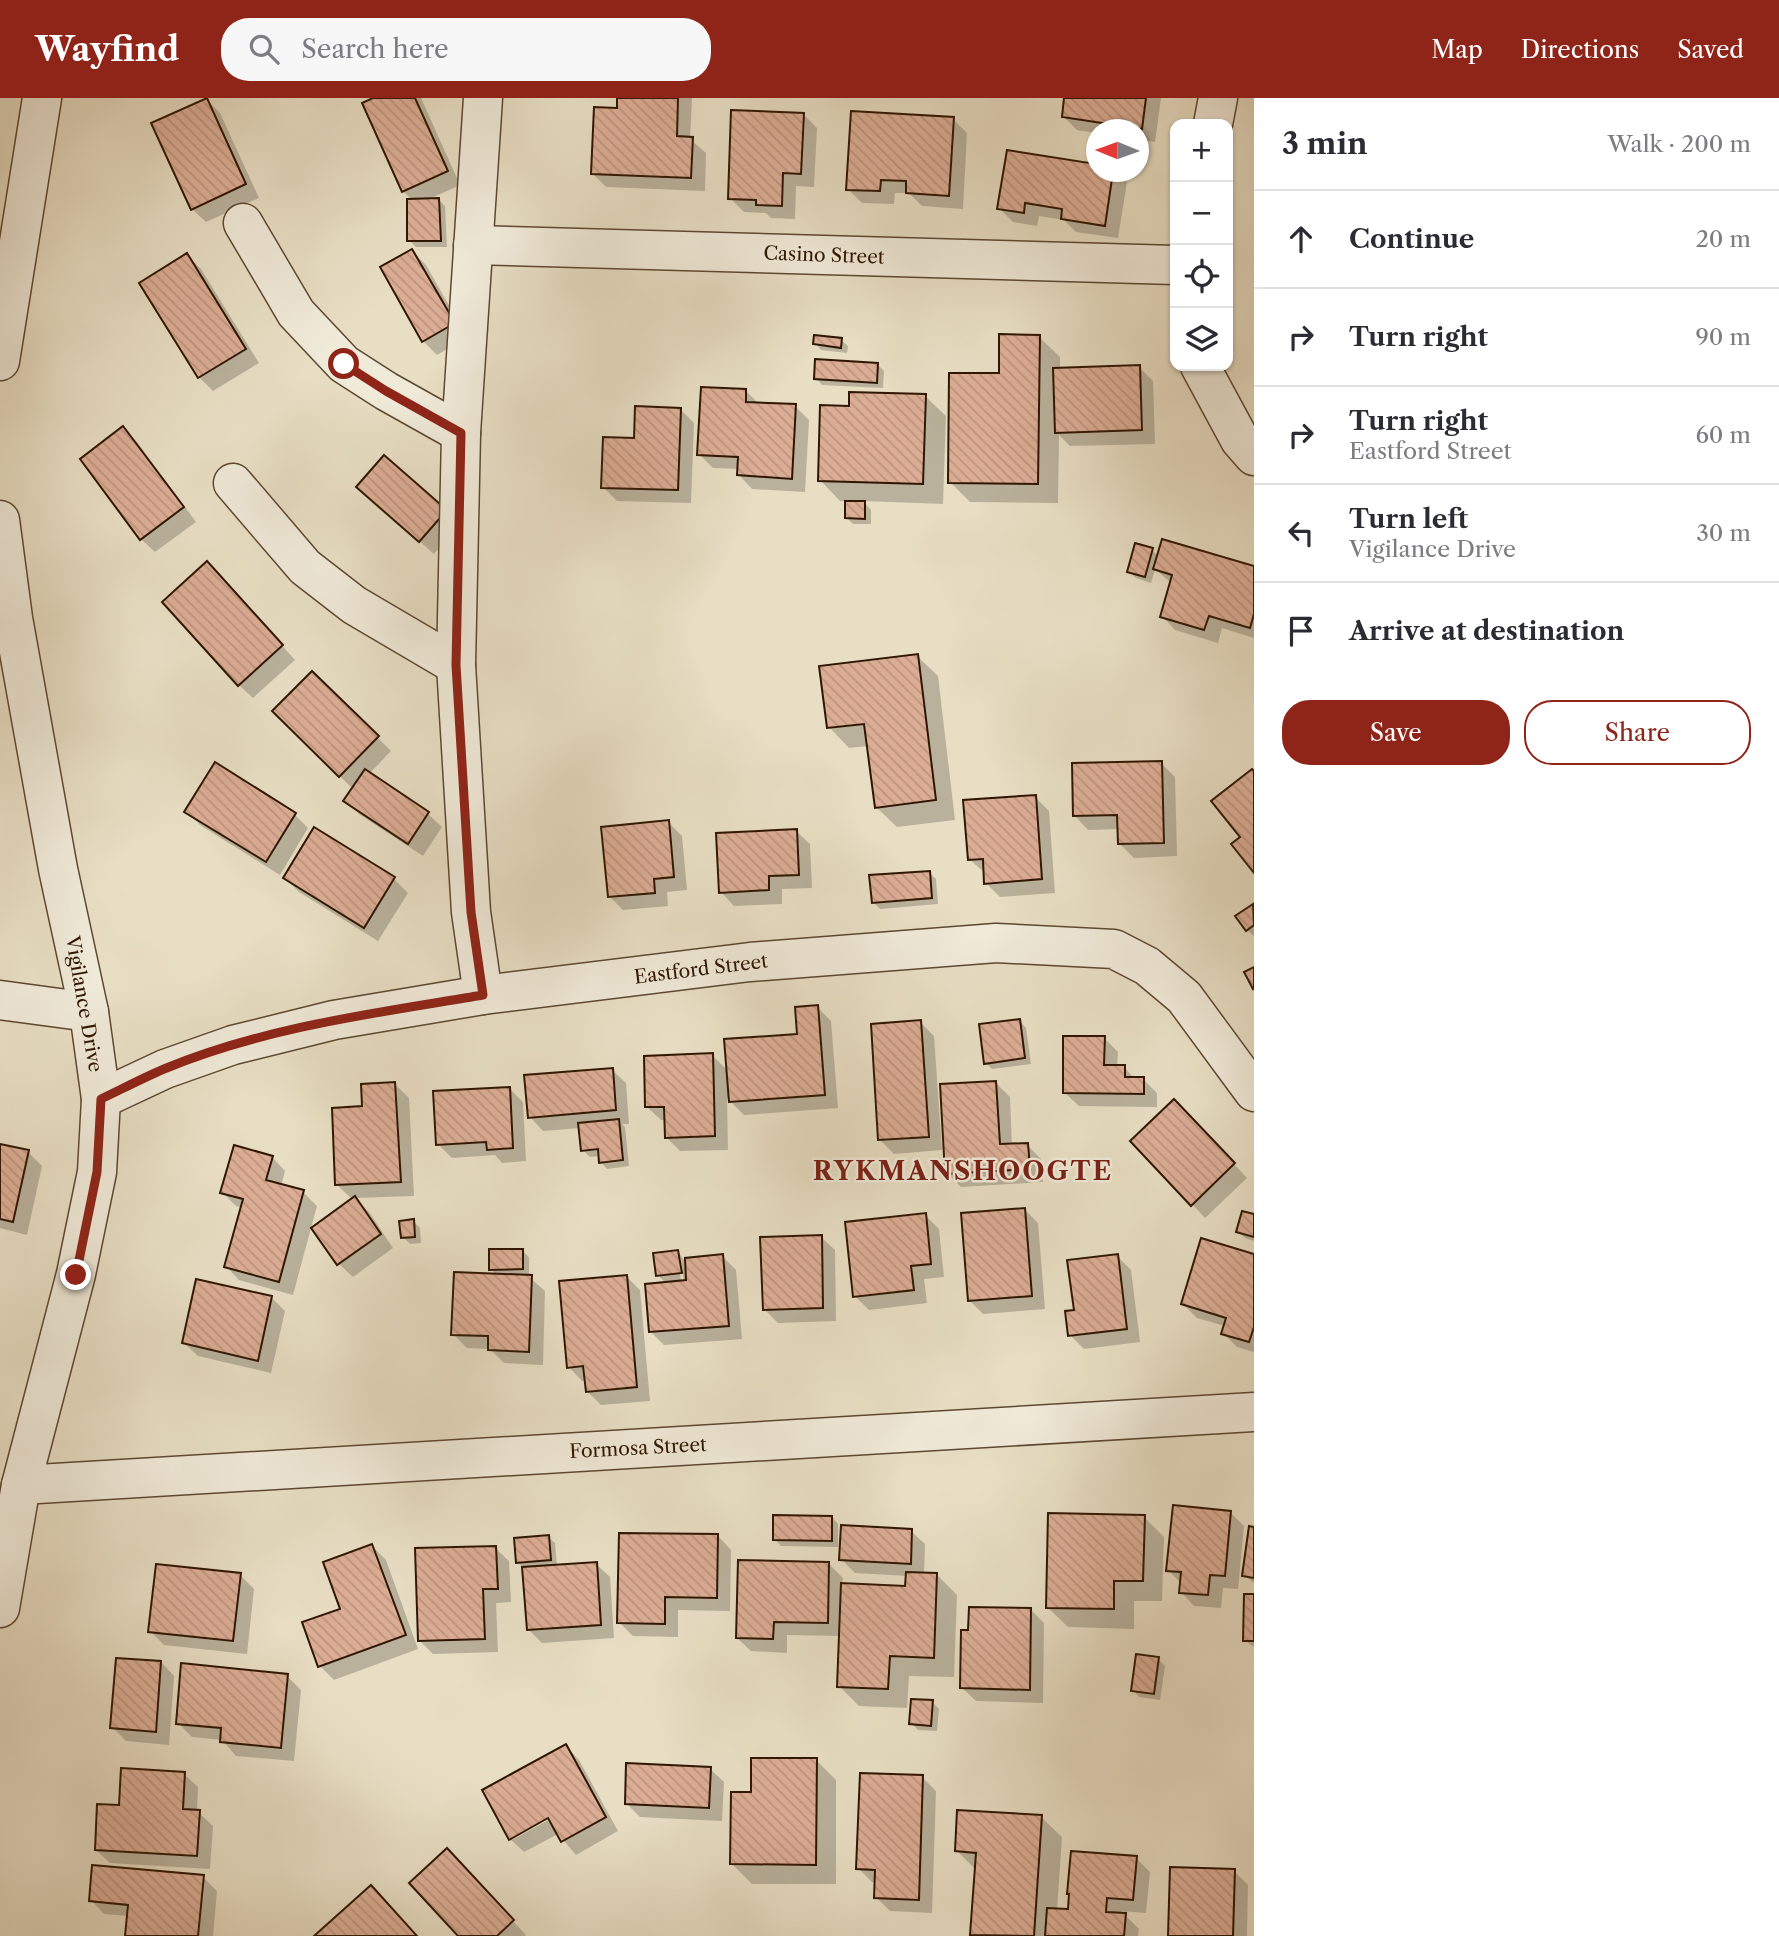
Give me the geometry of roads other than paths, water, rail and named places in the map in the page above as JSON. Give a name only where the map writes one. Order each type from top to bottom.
[{"type":"street","points":[[0,362],[42,98]]},
{"type":"street","points":[[483,98],[461,433],[456,665],[471,912],[483,995]]},
{"type":"street","points":[[1214,119],[1218,98]]},
{"type":"street","points":[[243,223],[296,313],[344,364],[461,433]]},
{"type":"street","name":"Casino Street","points":[[473,245],[1170,265]]},
{"type":"street","points":[[1203,371],[1240,440],[1254,456]]},
{"type":"street","points":[[233,483],[305,567],[354,605],[456,665]]},
{"type":"street","name":"Vigilance Drive","points":[[0,520],[13,618],[58,869],[89,1012],[101,1099],[97,1172],[76,1275],[21,1485],[0,1608]]},
{"type":"street","name":"Eastford Street","points":[[101,1099],[164,1069],[233,1045],[334,1020],[483,995],[750,962],[996,943],[1114,949],[1147,966],[1184,997],[1254,1092]]},
{"type":"street","points":[[0,999],[89,1012]]},
{"type":"street","name":"Formosa Street","points":[[21,1485],[1254,1412]]},
{"type":"district","name":"RYKMANSHOOGTE","points":[[963,1171]]}]
